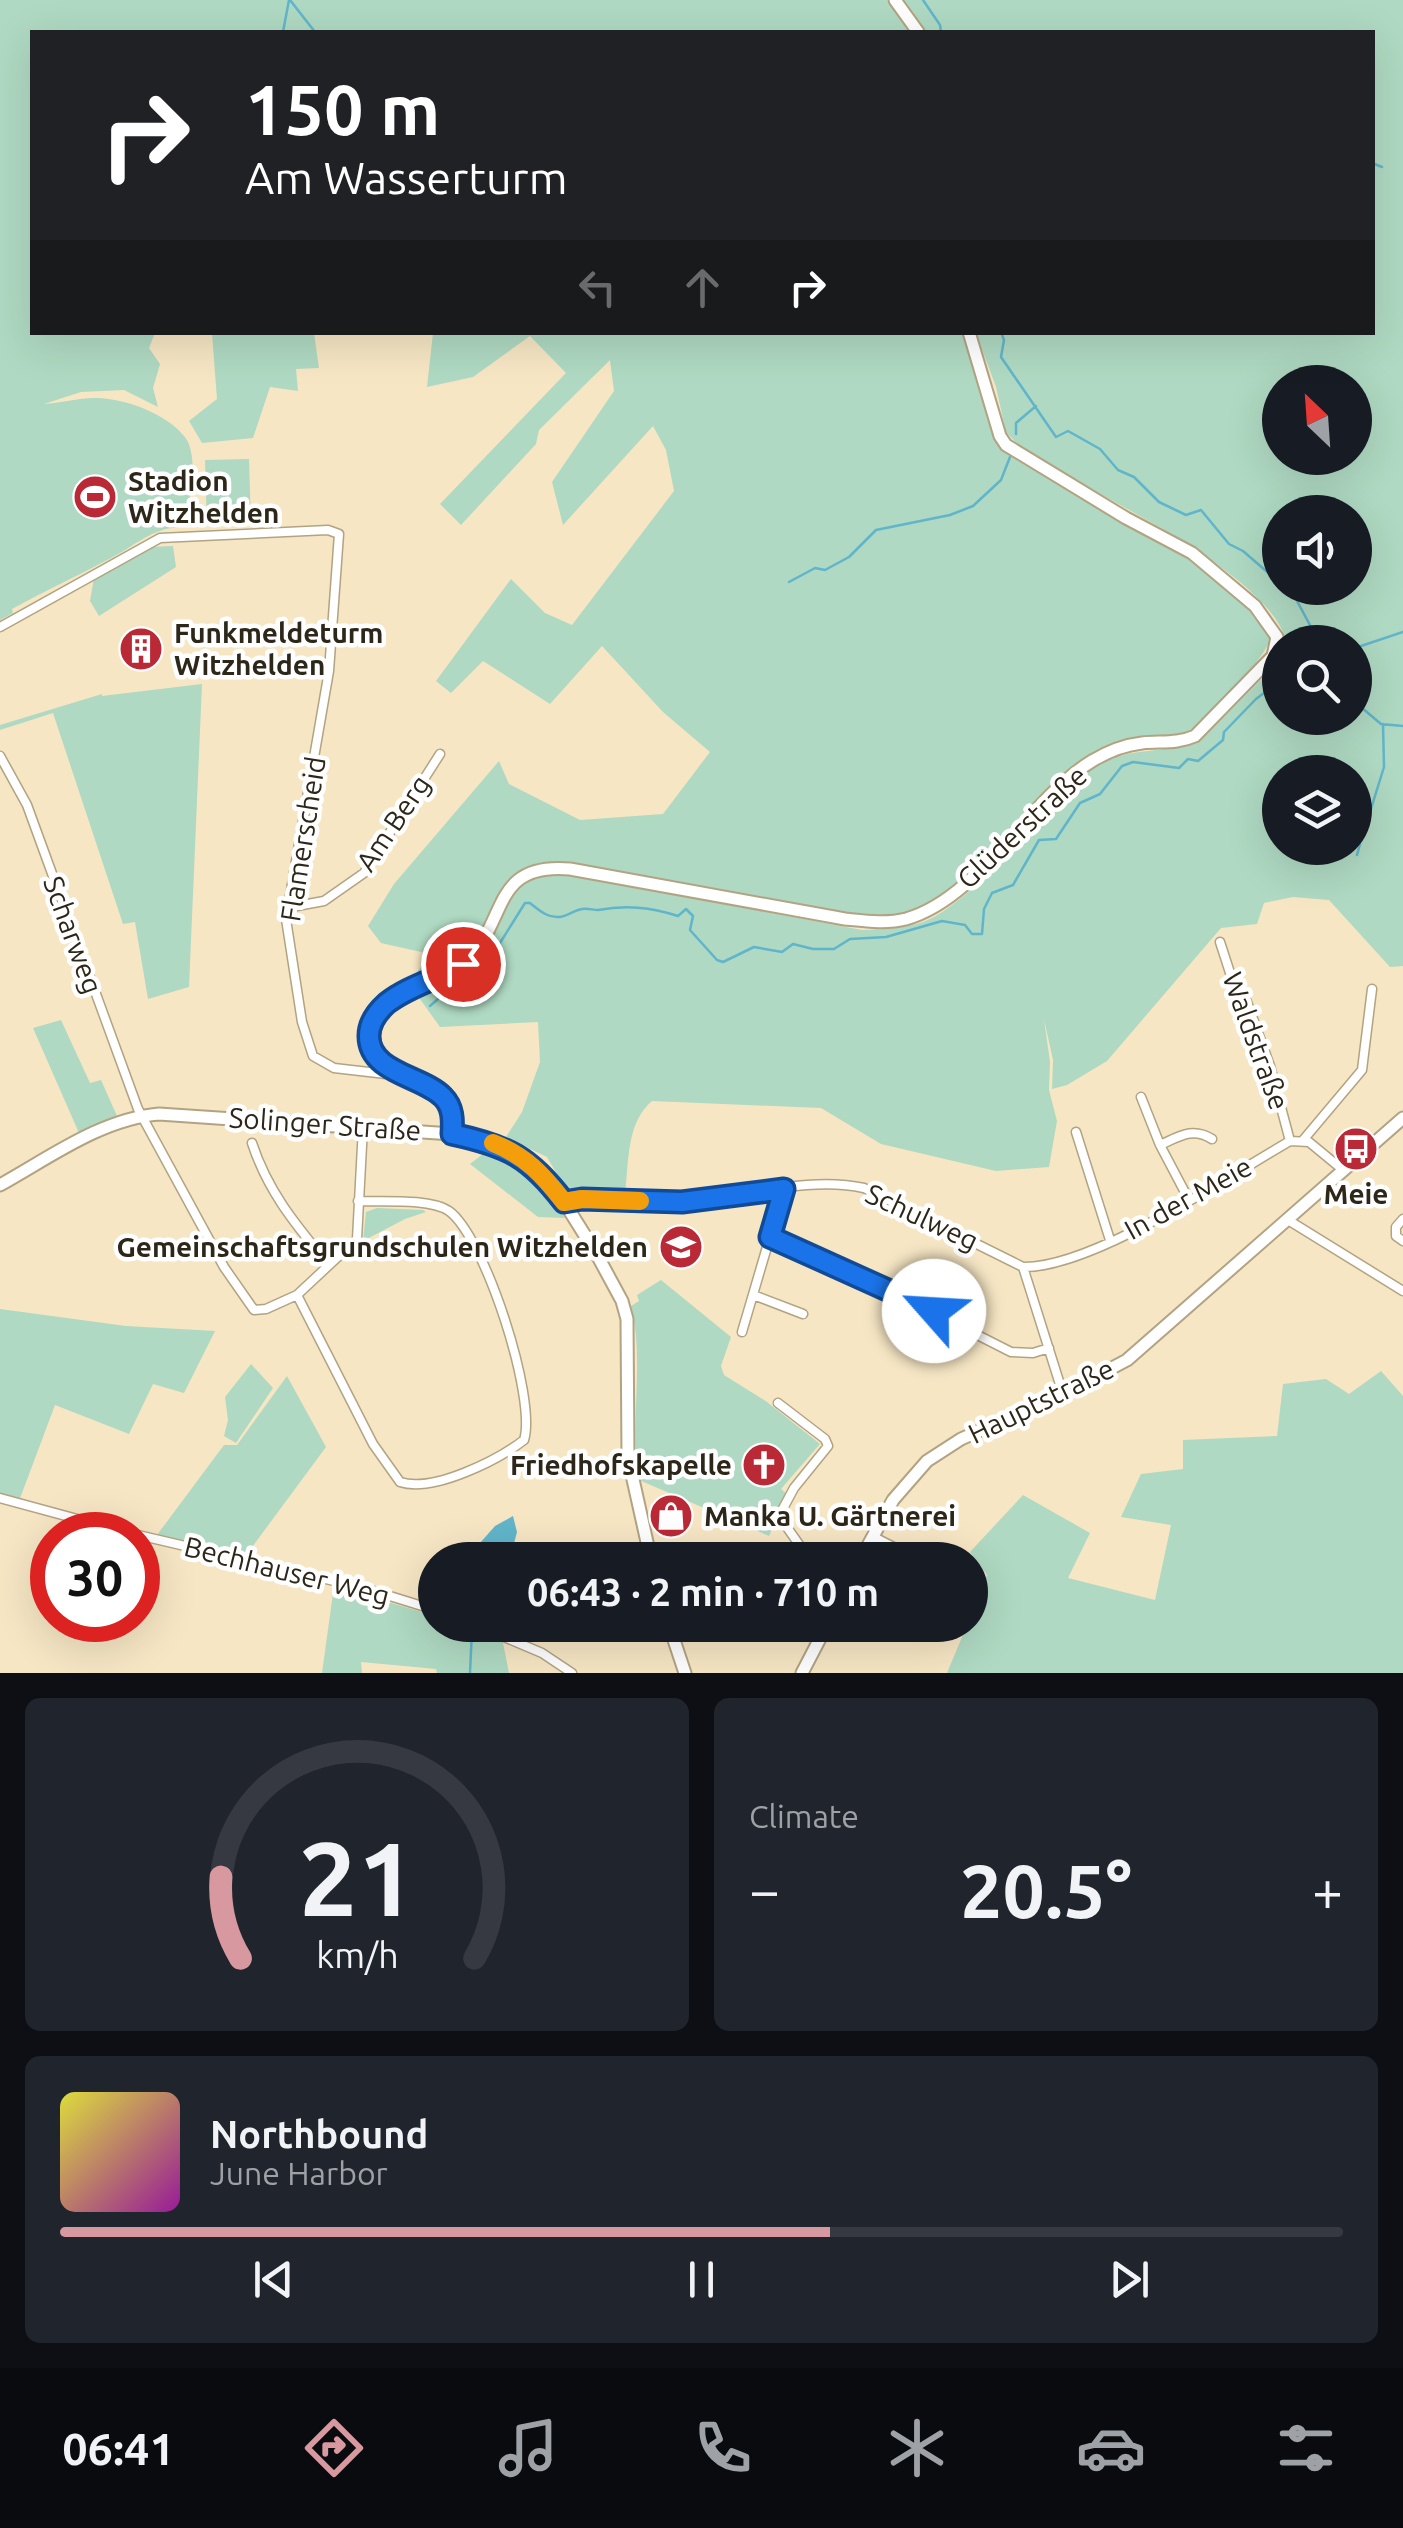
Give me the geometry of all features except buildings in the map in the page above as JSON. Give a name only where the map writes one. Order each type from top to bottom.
[{"type":"main road","points":[[895,0],[917,30]]},
{"type":"main road","name":"Glüderstraße","points":[[394,1070],[371,1048],[370,1027],[379,1011],[399,995],[469,958],[505,891],[528,874],[570,869],[845,919],[906,919],[928,909],[963,883],[1079,770],[1122,747],[1177,742],[1195,736],[1269,660],[1277,642],[1272,628],[1255,606],[1207,564],[1006,445],[970,335]]},
{"type":"main road","points":[[394,1070],[442,1096],[451,1109],[452,1134]]},
{"type":"main road","name":"Solinger Straße","points":[[0,1185],[100,1130],[142,1115],[190,1114],[452,1134],[489,1142],[524,1158],[564,1202],[607,1272],[628,1319],[628,1457],[647,1542]]},
{"type":"main road","name":"Hauptstraße","points":[[869,1542],[909,1478],[942,1449],[1113,1369],[1152,1342],[1343,1170],[1401,1123]]},
{"type":"main road","points":[[675,1642],[685,1673]]},
{"type":"main road","points":[[802,1673],[818,1642]]},
{"type":"street","name":"Flamerscheid","points":[[0,627],[160,538],[328,530],[338,534],[329,671],[286,908],[302,1022],[314,1056],[334,1068],[386,1074],[394,1070]]},
{"type":"street","name":"Am Berg","points":[[286,908],[318,903],[364,873],[440,754]]},
{"type":"street","name":"Scharweg","points":[[0,756],[27,805],[142,1115]]},
{"type":"street","name":"Waldstraße","points":[[1220,942],[1270,1066],[1290,1140]]},
{"type":"street","points":[[1343,1170],[1304,1139],[1362,1070],[1372,988]]},
{"type":"street","points":[[1140,1096],[1160,1145],[1190,1200]]},
{"type":"street","points":[[142,1115],[224,1267],[254,1310],[298,1295],[357,1239],[363,1127]]},
{"type":"street","points":[[1076,1132],[1110,1240]]},
{"type":"street","points":[[1160,1145],[1190,1132],[1200,1132],[1212,1140]]},
{"type":"street","name":"In der Meie","points":[[1022,1267],[1064,1260],[1110,1240],[1190,1200],[1290,1140],[1304,1139]]},
{"type":"street","points":[[252,1143],[279,1204],[328,1264]]},
{"type":"street","name":"Schulweg","points":[[564,1202],[682,1202],[850,1185],[864,1188],[1022,1267]]},
{"type":"street","points":[[742,1332],[756,1296],[756,1282],[784,1189]]},
{"type":"street","points":[[298,1295],[373,1444],[400,1482],[420,1485],[438,1481],[467,1471],[524,1440],[527,1431],[520,1383],[498,1298],[469,1235],[456,1217],[438,1205],[358,1202]]},
{"type":"street","points":[[1403,1219],[1396,1226],[1396,1236],[1403,1241]]},
{"type":"street","points":[[1288,1220],[1403,1291]]},
{"type":"street","points":[[770,1237],[854,1276],[862,1276],[1011,1352],[1033,1353],[1049,1348]]},
{"type":"street","points":[[1022,1267],[1063,1394]]},
{"type":"street","points":[[756,1296],[803,1314]]},
{"type":"street","points":[[778,1403],[825,1439],[828,1446],[794,1488],[779,1516],[797,1542]]},
{"type":"street","name":"Bechhauser Weg","points":[[0,1498],[52,1512]]},
{"type":"street","points":[[872,1536],[884,1542]]},
{"type":"street","name":"Bechhauser Weg","points":[[160,1540],[364,1588],[418,1605]]},
{"type":"street","points":[[516,1642],[572,1673]]},
{"type":"green space","points":[[0,0],[887,0],[908,30],[30,30],[30,335],[154,335],[149,348],[160,364],[153,388],[158,407],[124,390],[81,392],[44,404],[99,398],[156,414],[184,436],[193,467],[188,507],[180,527],[152,534],[12,609],[13,613],[0,620]]},
{"type":"green space","points":[[901,0],[1403,0],[1403,966],[1390,967],[1329,900],[1293,897],[1264,903],[1257,924],[1221,928],[1107,1061],[1067,1085],[1052,1089],[1053,1060],[1044,1019],[1049,1090],[1057,1121],[1049,1167],[996,1171],[881,1144],[821,1108],[652,1101],[633,1132],[625,1194],[567,1191],[547,1157],[506,1137],[522,1112],[540,1062],[538,1022],[440,1027],[415,992],[457,973],[511,892],[532,878],[567,874],[862,930],[908,926],[937,915],[969,892],[1082,775],[1124,755],[1197,743],[1262,679],[1262,735],[1372,735],[1372,625],[1279,625],[1264,605],[1372,605],[1372,495],[1262,495],[1262,602],[1184,541],[1023,450],[1006,432],[996,387],[977,335],[1375,335],[1375,30],[923,30]]},
{"type":"green space","points":[[212,335],[314,335],[319,368],[296,369],[298,391],[270,387],[253,438],[202,443],[189,421],[217,399]]},
{"type":"green space","points":[[433,335],[965,335],[1001,449],[1109,515],[1196,561],[1253,612],[1262,625],[1262,653],[1216,708],[1189,731],[1175,737],[1131,739],[1083,759],[1040,796],[960,881],[910,912],[857,916],[577,866],[519,875],[500,893],[467,954],[409,984],[430,954],[381,943],[368,926],[394,884],[499,761],[509,784],[580,820],[663,814],[710,752],[663,712],[602,646],[550,704],[483,661],[451,693],[436,681],[511,579],[545,613],[572,625],[674,491],[666,450],[653,426],[563,525],[552,482],[614,391],[610,360],[539,430],[536,444],[461,525],[440,504],[566,373],[530,336],[473,377],[427,387]]},
{"type":"green space","points":[[249,459],[251,524],[207,526],[205,460]]},
{"type":"green space","points":[[173,546],[176,567],[99,616],[90,601],[94,578],[150,547]]},
{"type":"green space","points":[[202,684],[189,987],[148,999],[135,922],[123,924],[53,713],[0,730],[0,725],[102,694]]},
{"type":"green space","points":[[61,1020],[90,1083],[101,1080],[117,1116],[79,1133],[33,1028]]},
{"type":"green space","points":[[483,1154],[511,1162],[531,1176],[565,1218],[538,1217],[470,1164]]},
{"type":"green space","points":[[377,1208],[426,1212],[363,1241],[366,1212]]},
{"type":"green space","points":[[661,1280],[731,1337],[721,1366],[724,1375],[767,1402],[820,1444],[781,1489],[787,1494],[769,1536],[639,1480],[637,1348],[631,1306],[639,1301],[637,1295]]},
{"type":"green space","points":[[0,1309],[126,1326],[215,1331],[184,1393],[153,1384],[129,1434],[55,1405],[19,1501],[0,1495]]},
{"type":"green space","points":[[251,1364],[273,1388],[236,1443],[224,1436],[228,1420],[225,1397]]},
{"type":"green space","points":[[1381,1371],[1403,1396],[1403,1673],[947,1673],[960,1642],[988,1642],[988,1542],[979,1542],[1023,1495],[1090,1533],[1068,1578],[1155,1600],[1171,1525],[1121,1517],[1141,1474],[1183,1469],[1183,1440],[1277,1436],[1283,1384],[1326,1379],[1349,1394]]},
{"type":"green space","points":[[287,1376],[326,1447],[244,1558],[160,1536],[224,1445],[237,1445]]},
{"type":"green space","points":[[334,1586],[418,1611],[418,1642],[503,1642],[509,1673],[437,1673],[436,1669],[361,1662],[362,1673],[322,1673]]},
{"type":"water","points":[[513,1516],[517,1532],[514,1542],[481,1542],[495,1526]]},
{"type":"waterway","points":[[283,30],[289,0]]},
{"type":"waterway","points":[[290,0],[313,30]]},
{"type":"waterway","points":[[923,0],[941,30]]},
{"type":"waterway","points":[[1375,164],[1382,167]]},
{"type":"waterway","points":[[1002,335],[1001,357],[1056,437],[1068,431],[1100,449],[1118,470],[1134,477],[1159,502],[1186,515],[1201,510],[1229,544],[1262,567]]},
{"type":"waterway","points":[[1016,434],[1016,423],[1036,406]]},
{"type":"waterway","points":[[789,582],[849,557],[876,530],[950,515],[973,506],[1001,480],[1010,457]]},
{"type":"waterway","points":[[1299,605],[1310,625]]},
{"type":"waterway","points":[[1372,642],[1403,632]]},
{"type":"waterway","points":[[430,1006],[447,991],[463,991],[484,978],[525,903],[555,917],[582,909],[628,907],[678,916],[686,909],[693,916],[690,930],[723,962],[754,947],[782,952],[793,944],[834,949],[850,939],[886,937],[942,921],[965,925],[972,934],[982,934],[984,909],[992,893],[1013,885],[1039,840],[1056,839],[1080,803],[1100,794],[1122,766],[1133,762],[1179,768],[1188,759],[1198,761],[1223,740],[1224,732],[1262,694]]},
{"type":"waterway","points":[[1372,716],[1381,724],[1403,726]]},
{"type":"waterway","points":[[1372,806],[1384,767],[1383,724]]},
{"type":"waterway","points":[[470,1673],[471,1642]]},
{"type":"slow traffic","points":[[493,1143],[533,1165],[564,1202],[640,1201]]},
{"type":"place","name":"Stadion Witzhelden","points":[[95,497]]},
{"type":"place","name":"Funkmeldeturm Witzhelden","points":[[141,649]]},
{"type":"place","name":"Meie","points":[[1356,1149]]},
{"type":"place","name":"Gemeinschaftsgrundschulen Witzhelden","points":[[681,1247]]},
{"type":"place","name":"Friedhofskapelle","points":[[764,1465]]},
{"type":"place","name":"Manka U. Gärtnerei","points":[[671,1516]]},
{"type":"route","points":[[463,964],[391,1000],[379,1011],[369,1034],[371,1048],[386,1065],[447,1101],[452,1134],[489,1142],[524,1158],[564,1202],[682,1202],[784,1189],[770,1237],[934,1311]]}]
